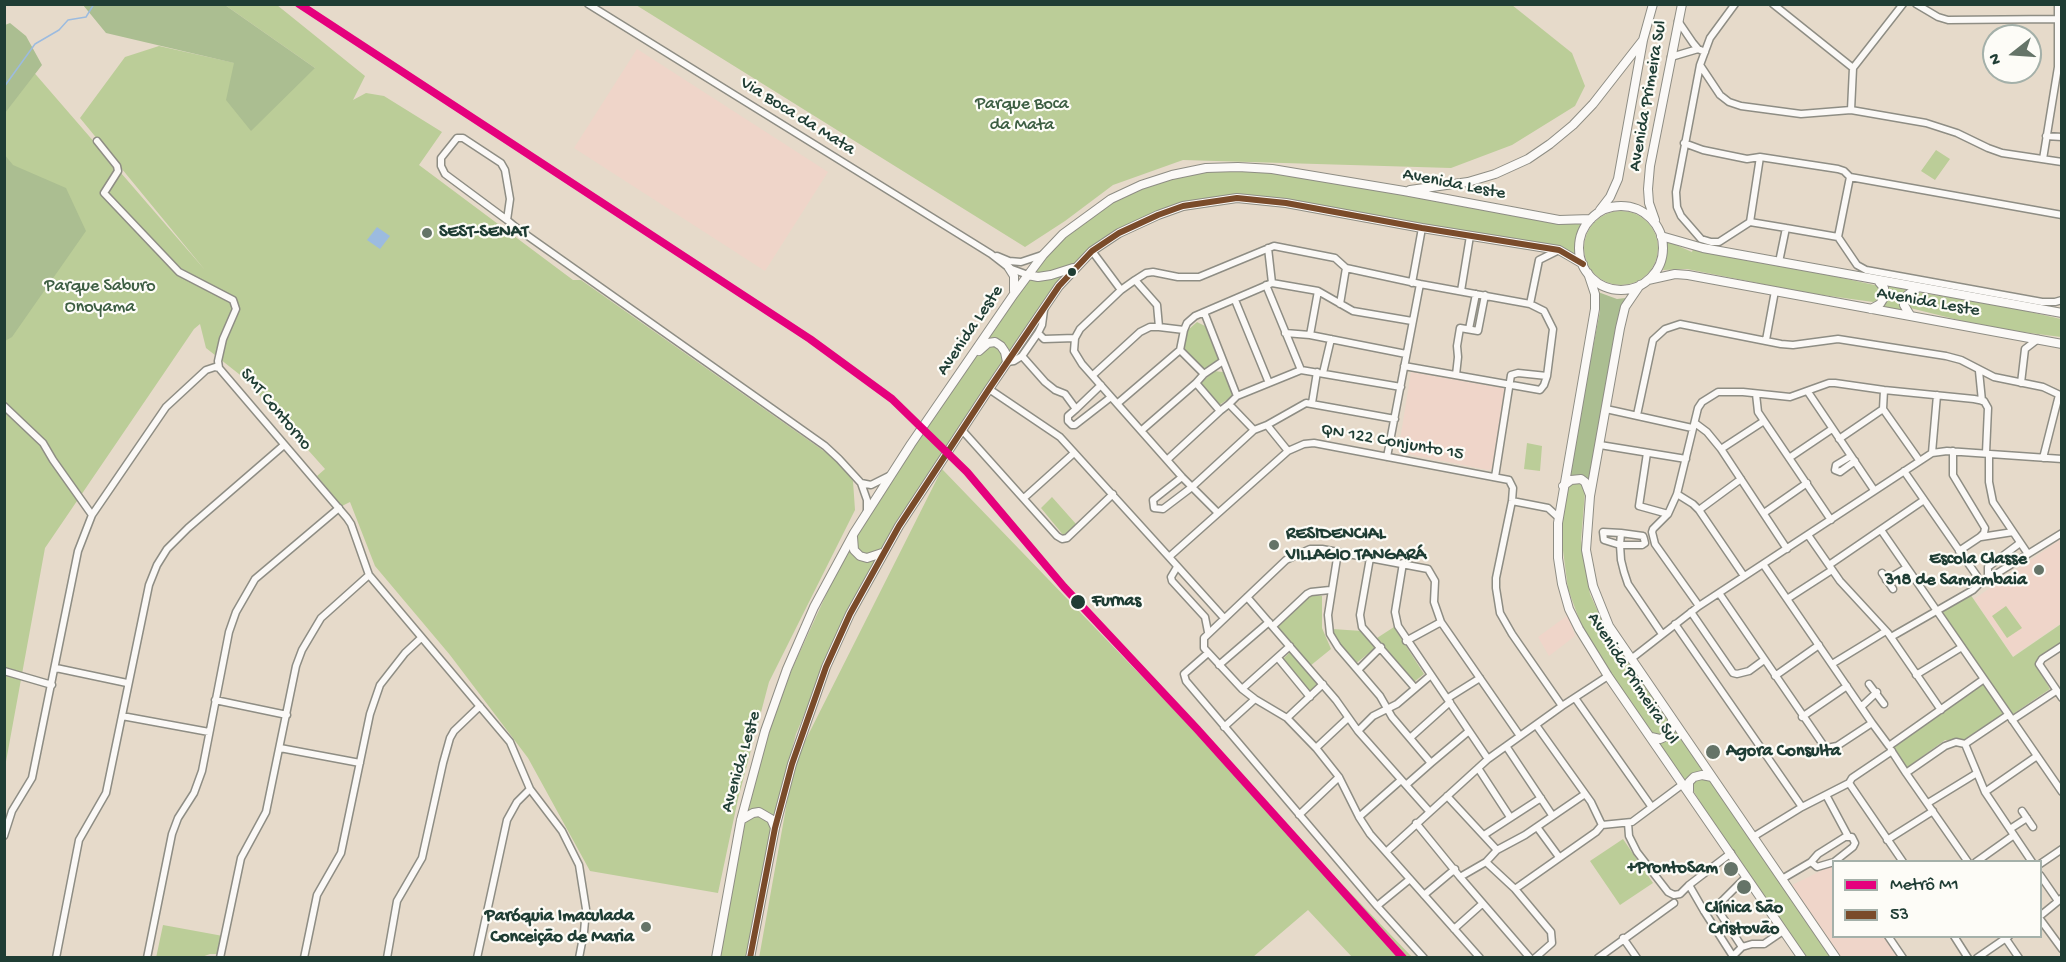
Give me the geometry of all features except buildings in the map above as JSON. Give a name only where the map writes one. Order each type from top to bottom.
[{"type":"main road","name":"Avenida Primeira Sul","points":[[1598,213],[1610,197],[1620,172],[1643,40],[1653,4]]},
{"type":"main road","name":"Avenida Primeira Sul","points":[[1657,227],[1648,189],[1652,156],[1682,4]]},
{"type":"main road","points":[[1404,191],[1468,182],[1495,174],[1528,159],[1573,125],[1593,104],[1643,40]]},
{"type":"main road","name":"Avenida Leste","points":[[716,957],[741,820],[765,732],[787,669],[814,607],[867,511],[931,415],[1014,294],[1043,255],[1063,234],[1111,200],[1141,185],[1172,175],[1206,168],[1239,167],[1272,169],[1559,220],[1591,219]]},
{"type":"main road","points":[[750,957],[775,828],[799,740],[826,667],[850,614],[883,552],[1007,362],[1045,306],[1075,267],[1092,251],[1119,233],[1158,215],[1191,204],[1237,198],[1286,203],[1559,250],[1583,264]]},
{"type":"main road","points":[[1616,206],[1626,206],[1644,213],[1657,227],[1661,236],[1662,255],[1655,273],[1648,280],[1631,289],[1612,289],[1602,285],[1588,273],[1583,264],[1580,245],[1585,227],[1598,213],[1616,206]]},
{"type":"main road","name":"Avenida Leste","points":[[1661,236],[1703,248],[1879,282],[2061,313]]},
{"type":"main road","points":[[1028,275],[1038,277],[1051,275],[1075,267]]},
{"type":"main road","points":[[1009,268],[1016,283],[1014,294]]},
{"type":"main road","name":"Avenida Primeira Sul","points":[[1588,273],[1594,294],[1595,309],[1559,518],[1558,558],[1569,609],[1608,676],[1802,957]]},
{"type":"main road","name":"Avenida Leste","points":[[1648,280],[1675,273],[2061,344]]},
{"type":"main road","points":[[1871,309],[1880,304],[1885,296],[1884,288],[1879,282]]},
{"type":"main road","name":"Avenida Primeira Sul","points":[[1640,285],[1625,307],[1620,328],[1590,496],[1586,538],[1588,565],[1602,613],[1631,659],[1836,957]]},
{"type":"main road","points":[[1910,315],[1904,305],[1905,297],[1919,288]]},
{"type":"main road","points":[[968,361],[992,342],[1001,346],[1007,362]]},
{"type":"main road","points":[[1563,486],[1571,480],[1581,479],[1585,482],[1590,496]]},
{"type":"main road","points":[[854,533],[852,542],[854,550],[860,556],[867,558],[883,552]]},
{"type":"main road","points":[[1651,737],[1660,739],[1667,736],[1671,730],[1672,720]]},
{"type":"main road","points":[[1689,793],[1689,782],[1695,777],[1702,775],[1712,777]]},
{"type":"main road","points":[[741,820],[759,812],[771,819],[775,828]]},
{"type":"street","name":"Via Boca da Mata","points":[[588,4],[991,254],[1009,268],[1028,275]]},
{"type":"street","points":[[1736,4],[1701,50],[1676,192],[1677,207],[1693,231],[1701,238],[1711,242],[1719,242],[1750,222],[1838,237]]},
{"type":"street","points":[[1773,4],[1853,68]]},
{"type":"street","points":[[1851,110],[1853,68],[1903,4]]},
{"type":"street","points":[[1916,4],[1948,20],[2058,19]]},
{"type":"street","points":[[2043,159],[2060,67],[2058,4]]},
{"type":"street","points":[[1678,21],[1701,50]]},
{"type":"street","points":[[1671,57],[1701,50]]},
{"type":"street","points":[[1700,65],[1720,95],[1741,106],[1801,114],[1851,110],[1942,127],[2002,153],[2061,162]]},
{"type":"street","points":[[2046,136],[2061,137]]},
{"type":"street","points":[[507,220],[510,199],[505,170],[494,158],[463,138],[457,138],[441,158],[441,166],[445,174],[507,220],[825,447],[861,483],[865,492],[867,511]]},
{"type":"street","points":[[97,141],[117,166],[118,171],[104,193],[179,272],[233,300],[236,309],[223,339],[218,362],[219,368]]},
{"type":"street","points":[[1684,143],[1695,149],[1747,159],[1760,157],[1838,169],[1850,177],[2061,215]]},
{"type":"street","points":[[1682,158],[1695,149]]},
{"type":"street","points":[[1750,222],[1760,157]]},
{"type":"street","points":[[1850,177],[1838,237],[1857,265],[1866,270],[2042,302],[2061,300]]},
{"type":"street","points":[[1387,457],[1412,321],[1422,228]]},
{"type":"street","points":[[1779,262],[1786,228]]},
{"type":"street","points":[[1461,291],[1470,236]]},
{"type":"street","points":[[1218,513],[1182,477],[1077,358],[1074,351],[1075,338],[1088,321],[1121,291],[1146,273],[1153,272],[1178,278],[1199,277],[1274,246],[1335,258],[1341,261],[1346,268],[1530,304],[1544,311],[1553,329],[1547,376],[1540,390],[1404,366]]},
{"type":"street","points":[[1268,248],[1269,284],[1285,333],[1301,370]]},
{"type":"street","points":[[1530,304],[1539,260],[1559,250]]},
{"type":"street","points":[[1092,251],[1121,291]]},
{"type":"street","name":"Via Boca da Mata","points":[[991,254],[1015,262],[1027,261],[1043,255]]},
{"type":"street","points":[[1340,304],[1346,268]]},
{"type":"street","points":[[1135,280],[1157,305],[1160,327]]},
{"type":"street","points":[[1118,404],[1180,350],[1184,330],[1191,319],[1269,284],[1318,291],[1353,311],[1412,321]]},
{"type":"street","points":[[1310,335],[1318,291]]},
{"type":"street","points":[[1766,340],[1774,291]]},
{"type":"street","points":[[1469,329],[1476,294]]},
{"type":"street","points":[[1456,375],[1458,357],[1456,346],[1460,328],[1478,331],[1485,295]]},
{"type":"street","points":[[1235,300],[1269,383]]},
{"type":"street","points":[[1007,362],[1022,356],[1038,333],[1043,322],[1045,306]]},
{"type":"street","points":[[1204,312],[1238,396]]},
{"type":"street","points":[[1637,415],[1650,348],[1653,340],[1665,329],[1680,324],[1793,345],[1838,339],[1946,356],[1961,360],[1994,377],[2043,387],[2060,395],[2043,458]]},
{"type":"street","points":[[1092,375],[1140,332],[1150,327],[1184,330]]},
{"type":"street","points":[[1038,333],[1044,339],[1075,338]]},
{"type":"street","points":[[1285,333],[1310,335],[1406,354]]},
{"type":"street","points":[[1312,403],[1331,339]]},
{"type":"street","points":[[2021,383],[2024,352],[2038,339]]},
{"type":"street","points":[[1180,350],[1204,375]]},
{"type":"street","points":[[1022,356],[1045,382],[1065,394],[1077,409]]},
{"type":"street","points":[[1142,430],[1223,361]]},
{"type":"street","name":"SMT Contorno","points":[[4,836],[9,817],[32,778],[78,551],[92,515],[166,407],[206,370],[215,367],[219,368],[339,508],[351,524],[369,575],[510,742],[530,789],[562,831],[579,866],[586,909],[579,957]]},
{"type":"street","points":[[1168,459],[1238,396],[1301,370],[1401,387]]},
{"type":"street","points":[[1979,371],[1982,401]]},
{"type":"street","points":[[1547,376],[1513,374],[1510,377],[1495,477],[1509,480],[1512,501],[1496,578],[1500,613],[1562,706]]},
{"type":"street","points":[[1196,383],[1220,411]]},
{"type":"street","points":[[1699,606],[1655,544],[1652,536],[1653,529],[1668,513],[1677,494],[1698,408],[1702,402],[1718,392],[1727,390],[1790,397],[1835,383],[1982,401],[1987,405],[1989,415],[1987,454],[1990,494],[1998,511],[2028,554]]},
{"type":"street","points":[[1101,385],[1068,416],[1068,421],[1075,425],[1112,397]]},
{"type":"street","points":[[989,389],[1060,437],[1224,618]]},
{"type":"street","points":[[1884,390],[1883,409],[1919,460]]},
{"type":"street","points":[[1808,392],[1874,490]]},
{"type":"street","points":[[1756,394],[1756,403],[1764,421],[1831,520]]},
{"type":"street","points":[[1932,453],[1937,395]]},
{"type":"street","points":[[1182,477],[1153,500],[1154,508],[1163,509],[1192,487],[1254,430],[1288,414],[1303,403],[1395,419]]},
{"type":"street","points":[[1229,404],[1254,430]]},
{"type":"street","points":[[4,406],[43,442],[92,515]]},
{"type":"street","points":[[1606,409],[1694,425],[1707,432],[1721,449],[1787,549]]},
{"type":"street","points":[[1839,439],[1883,409]]},
{"type":"street","points":[[1721,449],[1764,421]]},
{"type":"street","points":[[1267,425],[1288,450]]},
{"type":"street","points":[[1789,458],[1832,429]]},
{"type":"street","points":[[960,433],[1062,539],[1067,538],[1113,494]]},
{"type":"street","name":"QN 122 Conjunto 15","points":[[1169,557],[1288,450],[1304,444],[1314,443],[1495,477]]},
{"type":"street","points":[[56,957],[79,840],[105,793],[149,585],[157,565],[167,549],[188,528],[284,445]]},
{"type":"street","points":[[1600,445],[1686,459]]},
{"type":"street","points":[[1953,451],[1953,475],[1985,530],[1980,537],[1959,551]]},
{"type":"street","points":[[1631,659],[1699,606],[1932,453],[1953,451],[2061,459]]},
{"type":"street","points":[[1024,498],[1074,453]]},
{"type":"street","points":[[1647,453],[1639,506],[1668,513]]},
{"type":"street","points":[[1891,637],[1973,590],[1979,584],[1978,578],[1904,471]]},
{"type":"street","points":[[861,483],[871,485],[892,475]]},
{"type":"street","points":[[1699,510],[1741,479]]},
{"type":"street","points":[[1764,513],[1807,483]]},
{"type":"street","points":[[1677,494],[1699,510],[1744,576]]},
{"type":"street","points":[[1787,598],[1924,500]]},
{"type":"street","points":[[1512,501],[1548,508],[1559,518]]},
{"type":"street","points":[[1548,508],[1561,502]]},
{"type":"street","points":[[147,957],[174,826],[199,783],[232,622],[255,579],[339,508]]},
{"type":"street","points":[[1881,530],[2061,792]]},
{"type":"street","points":[[1603,532],[1621,533],[1643,536],[1645,543],[1620,545],[1605,542],[1603,532]]},
{"type":"street","points":[[1980,537],[2013,532]]},
{"type":"street","points":[[1621,533],[1620,545],[1628,584],[1662,634]]},
{"type":"street","points":[[2020,543],[1988,567],[1988,574],[1996,574],[2061,533]]},
{"type":"street","points":[[1808,535],[1849,592],[1891,637],[1941,710]]},
{"type":"street","points":[[1480,957],[1370,834],[1339,777],[1316,748],[1287,718],[1242,689],[1208,653],[1203,643],[1204,638],[1286,560],[1300,552],[1310,549],[1338,552],[1428,569],[1433,575],[1434,602],[1441,622],[1520,736]]},
{"type":"street","points":[[1338,552],[1330,590],[1328,615],[1330,634],[1431,763]]},
{"type":"street","points":[[1370,558],[1360,619],[1362,627],[1382,647],[1415,688]]},
{"type":"street","points":[[1403,563],[1395,612],[1398,626],[1488,759]]},
{"type":"street","points":[[1763,564],[1967,860]]},
{"type":"street","points":[[1178,567],[1172,581],[1204,616],[1208,632]]},
{"type":"street","points":[[1886,580],[1906,568]]},
{"type":"street","points":[[1882,573],[1893,589]]},
{"type":"street","points":[[220,957],[242,858],[266,812],[296,666],[310,633],[321,618],[369,575]]},
{"type":"street","points":[[1219,665],[1307,594],[1330,590]]},
{"type":"street","points":[[1719,593],[1821,743],[1827,748],[1837,746],[1872,723]]},
{"type":"street","points":[[1247,597],[1323,684],[1358,731],[1429,811]]},
{"type":"street","points":[[1204,616],[1215,609]]},
{"type":"street","points":[[1691,612],[1733,673],[1737,675],[1749,670],[1764,660]]},
{"type":"street","points":[[1406,641],[1441,622]]},
{"type":"street","points":[[1675,624],[1802,807]]},
{"type":"street","points":[[1832,664],[1886,631]]},
{"type":"street","points":[[304,957],[317,895],[341,853],[370,714],[380,685],[405,653],[421,638]]},
{"type":"street","points":[[1775,675],[1819,645]]},
{"type":"street","points":[[1242,689],[1290,646]]},
{"type":"street","points":[[2061,646],[2042,659],[2039,664],[2061,698]]},
{"type":"street","points":[[1358,670],[1382,647]]},
{"type":"street","points":[[1916,675],[1962,647]]},
{"type":"street","points":[[1208,653],[1184,677],[1299,815],[1424,957]]},
{"type":"street","points":[[1278,657],[1310,697]]},
{"type":"street","points":[[56,668],[128,683]]},
{"type":"street","points":[[4,670],[52,685]]},
{"type":"street","points":[[1358,731],[1373,716],[1397,704],[1431,675]]},
{"type":"street","points":[[1386,852],[1488,759],[1608,676]]},
{"type":"street","points":[[1410,738],[1449,700],[1480,678]]},
{"type":"street","points":[[1753,837],[1802,807],[1849,783],[1852,778],[1983,679]]},
{"type":"street","points":[[1287,718],[1323,684]]},
{"type":"street","points":[[1869,684],[1884,704]]},
{"type":"street","points":[[1802,717],[1847,686]]},
{"type":"street","points":[[1906,773],[1945,746],[1956,742],[1965,744],[2056,691]]},
{"type":"street","points":[[1861,707],[1877,692]]},
{"type":"street","points":[[1575,698],[1651,807]]},
{"type":"street","points":[[1224,727],[1255,699]]},
{"type":"street","points":[[215,700],[287,715]]},
{"type":"street","points":[[387,957],[398,901],[422,858],[450,738],[454,731],[480,706]]},
{"type":"street","points":[[122,716],[209,732]]},
{"type":"street","points":[[1316,748],[1348,718]]},
{"type":"street","points":[[1536,725],[1585,794],[1602,825]]},
{"type":"street","points":[[1359,817],[1431,763],[1469,731]]},
{"type":"street","points":[[1965,744],[1985,792],[2031,860]]},
{"type":"street","points":[[1506,746],[1552,815]]},
{"type":"street","points":[[280,747],[360,763]]},
{"type":"street","points":[[1985,792],[2037,756]]},
{"type":"street","points":[[1478,768],[1510,817]]},
{"type":"street","points":[[1928,803],[1977,773]]},
{"type":"street","points":[[1299,815],[1339,777]]},
{"type":"street","points":[[1849,783],[1902,860]]},
{"type":"street","points":[[1515,889],[1596,832],[1602,825],[1628,823],[1683,784]]},
{"type":"street","points":[[477,957],[507,820],[517,802],[530,789]]},
{"type":"street","points":[[1672,791],[1689,793]]},
{"type":"street","points":[[1460,877],[1486,862],[1497,850],[1537,827],[1585,794]]},
{"type":"street","points":[[1826,795],[1848,836],[1852,837],[1855,843],[1853,848],[1836,860]]},
{"type":"street","points":[[1447,796],[1497,850]]},
{"type":"street","points":[[1484,835],[1541,798]]},
{"type":"street","points":[[1887,840],[1933,810]]},
{"type":"street","points":[[2022,811],[2033,827]]},
{"type":"street","points":[[1977,860],[2027,818]]},
{"type":"street","points":[[1416,823],[1482,904],[1530,957]]},
{"type":"street","points":[[1628,823],[1629,836],[1637,852],[1668,892],[1674,895],[1680,894],[1731,854]]},
{"type":"street","points":[[1537,827],[1559,857]]},
{"type":"street","points":[[1782,879],[1848,836]]},
{"type":"street","points":[[2042,863],[2061,849]]},
{"type":"street","points":[[1486,862],[1515,889],[1551,932],[1552,943],[1535,957]]},
{"type":"street","points":[[1811,862],[1820,867],[1832,862]]},
{"type":"street","points":[[1424,895],[1455,869]]},
{"type":"street","points":[[1704,911],[1707,907],[1716,907],[1746,877]]},
{"type":"street","points":[[2042,877],[2060,899],[2042,915]]},
{"type":"street","points":[[1377,906],[1410,879]]},
{"type":"street","points":[[1689,885],[1734,957],[1742,946],[1764,944],[1784,931]]},
{"type":"street","points":[[1598,957],[1674,903]]},
{"type":"street","points":[[1455,929],[1482,904]]},
{"type":"street","points":[[1716,907],[1742,946]]},
{"type":"street","points":[[2042,920],[2061,946]]},
{"type":"street","points":[[1623,938],[1637,957]]},
{"type":"street","points":[[1889,938],[1903,957]]},
{"type":"street","points":[[1955,938],[1968,957]]},
{"type":"street","points":[[1977,957],[2008,938],[2019,957]]},
{"type":"shaded area","points":[[637,49],[828,172],[765,271],[574,148]]},
{"type":"shaded area","points":[[1411,372],[1508,389],[1492,469],[1398,452]]},
{"type":"shaded area","name":"Escola Classe 318 de Samambaia","points":[[2061,539],[2061,623],[2013,656],[1974,599]]},
{"type":"shaded area","points":[[1568,615],[1575,636],[1549,656],[1538,637]]},
{"type":"shaded area","points":[[1832,865],[1832,938],[1886,938],[1900,957],[1841,957],[1792,885]]},
{"type":"green space","points":[[83,5],[225,5],[315,68],[251,131],[226,100],[234,63],[106,33]]},
{"type":"green space","name":"Parque Saburo Onoyama","points":[[225,5],[277,5],[365,76],[353,100],[366,93],[384,96],[442,132],[419,165],[573,280],[581,280],[838,461],[853,481],[855,510],[769,682],[738,799],[718,893],[590,871],[528,758],[450,655],[375,566],[350,502],[342,506],[317,476],[325,469],[244,378],[206,348],[200,324],[194,329],[45,548],[5,767],[5,39],[205,270],[80,118],[125,57],[159,46],[235,63],[315,68]]},
{"type":"green space","name":"Parque Boca da Mata","points":[[636,5],[1512,5],[1572,53],[1585,86],[1575,106],[1512,145],[1451,168],[1183,160],[1113,185],[1025,247]]},
{"type":"green space","points":[[10,23],[26,36],[42,65],[5,113],[5,25]]},
{"type":"green space","points":[[1936,150],[1950,159],[1935,180],[1921,171]]},
{"type":"green space","points":[[4,154],[13,165],[66,188],[86,231],[12,337],[5,341]]},
{"type":"green space","points":[[1206,167],[1272,169],[1558,223],[1589,215],[1581,224],[1576,237],[1575,258],[1559,252],[1237,198],[1158,214],[1092,253],[1045,306],[842,624],[796,734],[771,829],[746,957],[720,958],[742,819],[746,813],[768,734],[792,669],[854,534],[931,415],[1062,233],[1141,183]]},
{"type":"green space","points":[[1621,211],[1642,217],[1652,227],[1658,248],[1652,269],[1642,279],[1621,285],[1600,279],[1590,269],[1584,248],[1590,227],[1600,217]]},
{"type":"green space","points":[[1667,241],[1692,252],[1693,249],[1777,264],[1879,286],[1883,294],[1879,300],[1873,302],[1808,293],[1687,269],[1663,270]]},
{"type":"green space","points":[[1885,284],[1907,288],[1902,295],[1905,311],[1881,306],[1888,296]]},
{"type":"green space","points":[[1598,292],[1617,299],[1626,298],[1616,329],[1590,484],[1568,479],[1600,311]]},
{"type":"green space","points":[[1914,292],[1995,304],[2061,319],[2061,337],[1991,328],[1910,308],[1907,298]]},
{"type":"green space","points":[[1197,322],[1205,326],[1219,361],[1204,371],[1193,363],[1184,348],[1188,330]]},
{"type":"green space","points":[[1214,371],[1223,372],[1233,396],[1219,405],[1202,388],[1201,383]]},
{"type":"green space","points":[[1527,443],[1542,446],[1540,471],[1524,469]]},
{"type":"green space","points":[[942,469],[1412,957],[1352,957],[1308,910],[1253,957],[759,958],[794,763]]},
{"type":"green space","points":[[1576,482],[1582,485],[1585,492],[1581,540],[1590,594],[1604,625],[1670,723],[1667,734],[1657,736],[1652,732],[1608,672],[1582,627],[1568,589],[1561,535],[1567,488]]},
{"type":"green space","points":[[1052,497],[1076,524],[1064,536],[1041,508]]},
{"type":"green space","points":[[1968,591],[2013,657],[2061,624],[2061,644],[2039,658],[2036,665],[2050,689],[2010,716],[1934,611]]},
{"type":"green space","points":[[1310,594],[1322,596],[1322,628],[1331,649],[1310,666],[1274,625]]},
{"type":"green space","points":[[2006,606],[2022,628],[2007,638],[1992,616]]},
{"type":"green space","points":[[1394,627],[1424,674],[1414,682],[1377,638]]},
{"type":"green space","points":[[1332,629],[1362,631],[1375,648],[1354,665],[1339,646]]},
{"type":"green space","points":[[1290,652],[1318,685],[1307,694],[1281,661]]},
{"type":"green space","points":[[1984,681],[2005,714],[1960,742],[1945,740],[1905,769],[1890,747]]},
{"type":"green space","points":[[1676,729],[1707,774],[1698,772],[1685,782],[1656,741],[1662,742],[1670,739]]},
{"type":"green space","points":[[1702,776],[1710,781],[1832,957],[1803,957],[1746,877],[1691,787],[1692,782]]},
{"type":"green space","points":[[1623,839],[1653,883],[1620,905],[1590,861]]},
{"type":"green space","points":[[163,925],[223,936],[219,954],[199,958],[156,958]]},
{"type":"water","points":[[377,227],[390,236],[380,249],[367,240]]},
{"type":"waterway","points":[[4,87],[35,44],[59,30],[68,20],[86,17],[94,4]]},
{"type":"metro line","name":"M1","points":[[299,4],[810,339],[892,399],[967,472],[1064,587],[1197,729],[1403,958]]},
{"type":"transit line","name":"53","points":[[750,958],[775,828],[792,764],[826,667],[850,614],[899,526],[989,389],[1059,286],[1092,251],[1119,233],[1158,215],[1183,206],[1237,198],[1286,203],[1559,250],[1583,264]]},
{"type":"place","name":"SEST-SENAT","points":[[427,233]]},
{"type":"place","name":"RESIDENCIAL VILLAGIO TANGARÁ","points":[[1274,545]]},
{"type":"place","name":"Escola Classe 318 de Samambaia","points":[[2039,570]]},
{"type":"place","name":"Furnas","points":[[1078,602]]},
{"type":"place","name":"Agora Consulta","points":[[1713,752]]},
{"type":"place","name":"+ProntoSam","points":[[1731,869]]},
{"type":"place","name":"Clínica São Cristovão","points":[[1744,887]]},
{"type":"place","name":"Paróquia Imaculada Conceição de Maria","points":[[646,927]]}]
